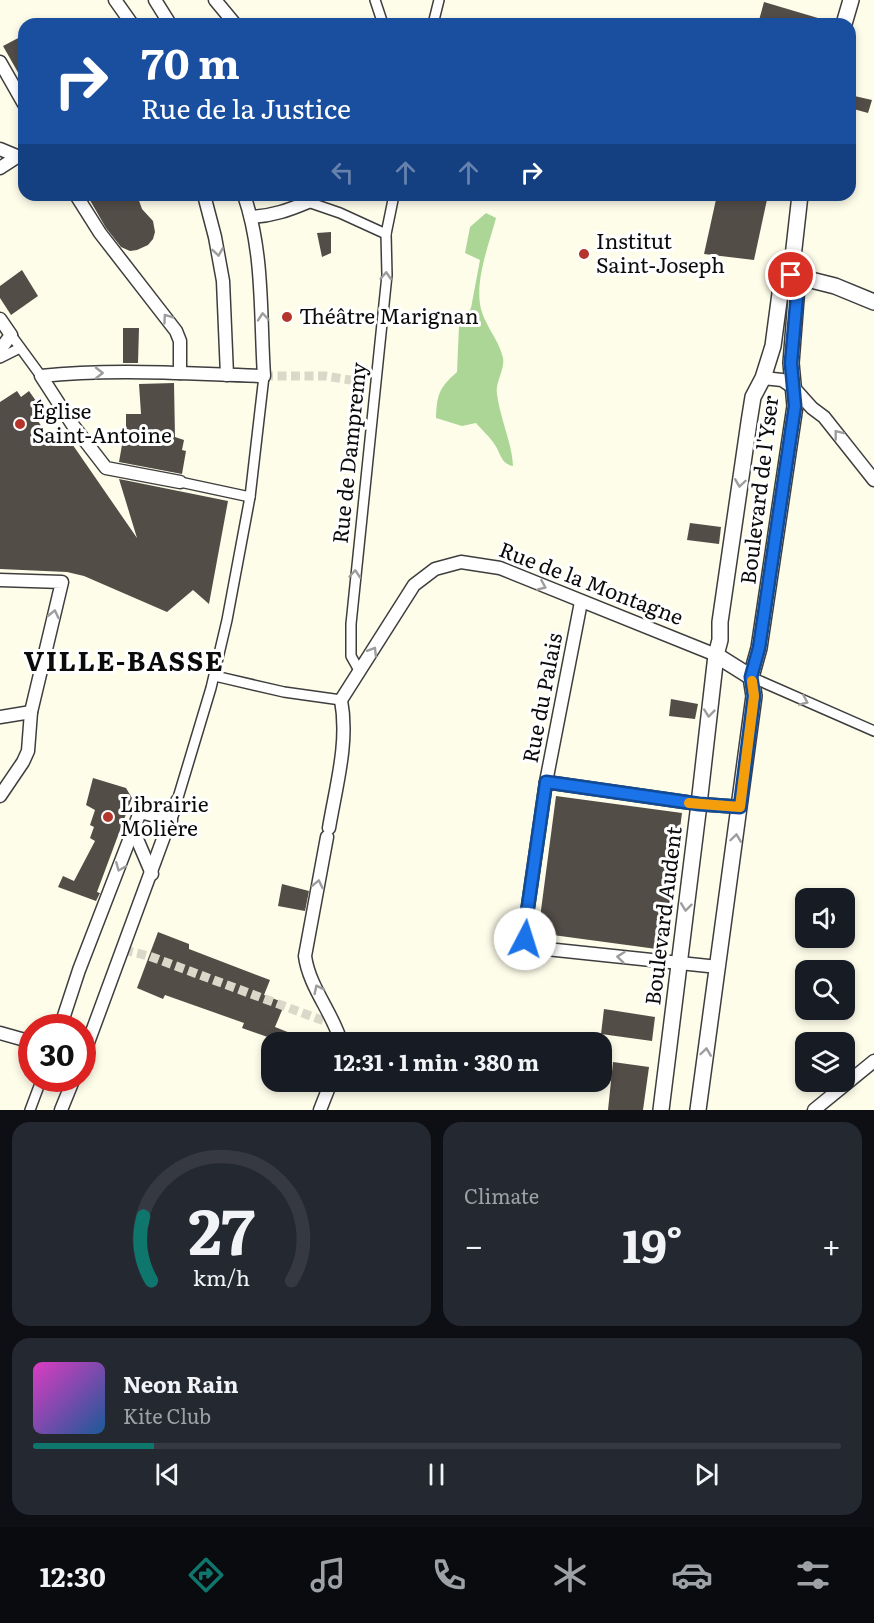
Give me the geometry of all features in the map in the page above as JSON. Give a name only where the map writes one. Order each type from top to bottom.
[{"type":"street","points":[[115,0],[128,18]]},
{"type":"street","points":[[155,0],[166,18]]},
{"type":"street","points":[[215,0],[230,18]]},
{"type":"street","points":[[375,0],[381,18]]},
{"type":"street","points":[[434,18],[439,0]]},
{"type":"street","points":[[846,18],[851,0]]},
{"type":"street","points":[[0,62],[18,94]]},
{"type":"street","points":[[0,149],[18,157]]},
{"type":"street","points":[[0,168],[18,159]]},
{"type":"street","points":[[80,201],[100,233],[176,331],[180,341],[180,373]]},
{"type":"street","points":[[206,201],[223,281],[227,375]]},
{"type":"street","points":[[96,1022],[171,820],[215,675],[250,496],[264,376],[264,327],[251,217],[246,201]]},
{"type":"street","points":[[251,217],[265,217],[290,210],[303,201]]},
{"type":"street","points":[[314,201],[386,234]]},
{"type":"street","name":"Rue de Dampremy","points":[[360,672],[351,656],[350,644],[359,533],[387,275],[386,234],[393,201]]},
{"type":"street","points":[[799,201],[791,275],[835,286],[874,302]]},
{"type":"street","name":"Boulevard de l'Yser","points":[[716,655],[720,640],[720,622],[753,397],[763,378],[773,346],[781,286],[791,275],[798,285],[791,363],[795,406],[759,648],[751,677]]},
{"type":"street","points":[[0,319],[72,424],[106,468],[250,496]]},
{"type":"street","points":[[0,350],[12,335]]},
{"type":"street","points":[[0,358],[20,348]]},
{"type":"street","points":[[41,376],[67,373],[264,376]]},
{"type":"street","points":[[763,378],[782,380],[794,388],[812,408],[824,417],[874,480]]},
{"type":"street","name":"Rue de la Montagne","points":[[341,700],[414,585],[435,569],[461,562],[500,568],[716,655],[751,677],[874,731]]},
{"type":"street","points":[[0,580],[62,582],[31,712],[27,753],[0,796]]},
{"type":"street","name":"Rue du Palais","points":[[581,602],[546,782],[525,927],[527,943],[537,948],[679,962]]},
{"type":"street","name":"Boulevard Audent","points":[[661,1110],[716,655]]},
{"type":"street","points":[[215,675],[284,692],[341,700],[345,718],[343,747],[305,956],[308,970],[337,1032]]},
{"type":"street","points":[[698,1110],[754,696],[751,677]]},
{"type":"street","points":[[0,717],[31,712]]},
{"type":"street","points":[[546,782],[699,804],[740,807]]},
{"type":"street","points":[[65,1014],[79,970],[140,812],[171,820]]},
{"type":"street","points":[[134,832],[152,874]]},
{"type":"street","points":[[679,962],[718,967]]},
{"type":"street","points":[[0,1033],[18,1038]]},
{"type":"street","points":[[814,1110],[874,1061]]},
{"type":"street","points":[[30,1110],[37,1092]]},
{"type":"street","points":[[61,1110],[68,1092]]},
{"type":"street","points":[[321,1110],[327,1092]]},
{"type":"green space","points":[[486,213],[496,218],[481,272],[480,304],[484,318],[503,358],[497,394],[511,448],[513,466],[504,461],[493,442],[476,423],[462,426],[436,418],[440,392],[457,372],[459,326],[471,308],[480,260],[465,253],[470,227]]},
{"type":"building","points":[[764,2],[818,18],[760,18]]},
{"type":"building","points":[[18,38],[18,72],[3,46]]},
{"type":"building","points":[[856,96],[872,100],[868,113],[856,110]]},
{"type":"building","points":[[90,201],[139,201],[142,209],[153,221],[155,232],[148,245],[130,251],[121,247],[106,228]]},
{"type":"building","points":[[716,201],[767,201],[754,260],[704,254]]},
{"type":"building","points":[[331,232],[331,253],[322,257],[317,233]]},
{"type":"building","points":[[22,270],[38,296],[11,315],[0,298],[0,286]]},
{"type":"building","points":[[123,328],[139,328],[138,363],[123,363]]},
{"type":"building","points":[[174,383],[175,437],[184,440],[182,450],[186,451],[182,474],[119,462],[123,439],[126,440],[126,414],[141,414],[139,384]]},
{"type":"building","points":[[17,391],[21,397],[29,391],[46,415],[38,421],[53,444],[68,438],[137,538],[119,479],[228,501],[209,604],[193,590],[167,612],[84,576],[67,572],[0,569],[0,402]]},
{"type":"building","points":[[690,523],[721,527],[719,544],[687,540]]},
{"type":"building","points":[[671,699],[698,704],[695,719],[669,716]]},
{"type":"building","points":[[93,778],[126,788],[132,798],[97,892],[100,893],[96,901],[58,887],[63,876],[74,881],[95,841],[90,838],[94,827],[90,825],[95,810],[86,805]]},
{"type":"building","points":[[556,796],[682,813],[674,874],[677,874],[664,950],[538,933]]},
{"type":"building","points":[[282,884],[309,891],[305,911],[278,906]]},
{"type":"building","points":[[158,932],[189,944],[189,949],[270,980],[264,995],[285,1003],[275,1027],[288,1032],[261,1032],[261,1035],[242,1028],[244,1023],[165,995],[163,999],[137,988]]},
{"type":"building","points":[[604,1009],[655,1017],[652,1041],[612,1036],[612,1032],[601,1032]]},
{"type":"building","points":[[613,1062],[649,1067],[643,1110],[608,1110],[610,1092],[612,1092]]},
{"type":"tunnel","points":[[264,376],[325,376],[376,384]]},
{"type":"tunnel","points":[[124,950],[149,956],[335,1025]]},
{"type":"slow traffic","points":[[689,803],[740,807],[754,696],[752,681]]},
{"type":"place","name":"Institut Saint-Joseph","points":[[584,254]]},
{"type":"place","name":"Théâtre Marignan","points":[[287,317]]},
{"type":"place","name":"Église Saint-Antoine","points":[[20,424]]},
{"type":"place","name":"Librairie Molière","points":[[108,817]]},
{"type":"district","name":"VILLE-BASSE","points":[[124,662]]},
{"type":"route","points":[[525,939],[546,782],[699,804],[740,807],[754,696],[751,677],[759,648],[795,406],[791,363],[793,319],[798,285],[791,275]]}]
